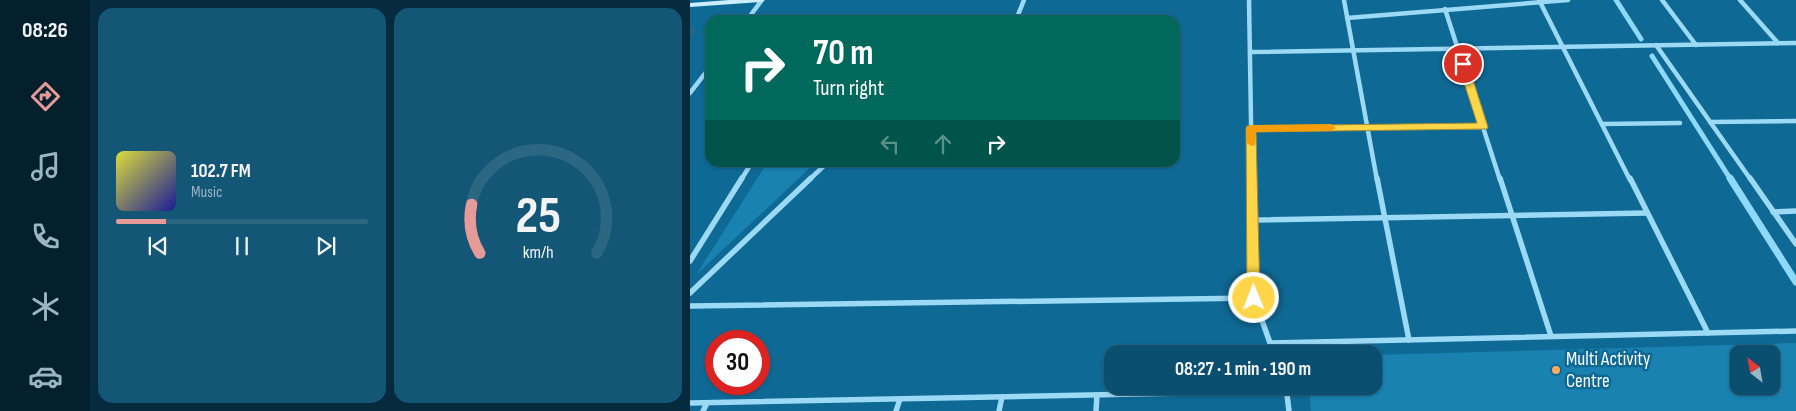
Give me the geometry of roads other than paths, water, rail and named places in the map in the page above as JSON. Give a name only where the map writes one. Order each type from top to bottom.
[{"type":"street","points":[[690,5],[761,0]]},
{"type":"street","points":[[750,15],[761,0]]},
{"type":"street","points":[[1018,15],[1024,0]]},
{"type":"street","points":[[1249,0],[1254,298],[1270,343],[1796,331]]},
{"type":"street","points":[[1344,0],[1384,218],[1409,340]]},
{"type":"street","points":[[1347,18],[1568,0]]},
{"type":"street","points":[[1662,0],[1696,45]]},
{"type":"street","points":[[1740,0],[1778,43]]},
{"type":"street","points":[[1539,1],[1708,333]]},
{"type":"street","points":[[1445,9],[1551,336]]},
{"type":"street","points":[[1250,52],[1796,43]]},
{"type":"street","points":[[1656,45],[1796,244]]},
{"type":"street","points":[[690,93],[705,74]]},
{"type":"street","points":[[1710,122],[1796,120]]},
{"type":"street","points":[[1602,124],[1680,123]]},
{"type":"street","points":[[1251,128],[1483,127]]},
{"type":"street","points":[[690,261],[749,167]]},
{"type":"street","points":[[690,293],[823,167]]},
{"type":"street","points":[[1773,212],[1796,211]]},
{"type":"street","points":[[1252,220],[1647,213]]},
{"type":"street","points":[[690,306],[1254,298]]},
{"type":"street","points":[[1096,411],[1098,395]]},
{"type":"street","points":[[690,404],[1104,395]]},
{"type":"street","points":[[1288,395],[1289,411]]},
{"type":"street","points":[[999,411],[1002,397]]},
{"type":"street","points":[[896,411],[900,399]]},
{"type":"street","points":[[704,411],[708,403]]},
{"type":"waterway","points":[[1616,0],[1641,39]]},
{"type":"waterway","points":[[1652,56],[1731,180]]},
{"type":"waterway","points":[[1730,178],[1796,282]]},
{"type":"place","name":"Multi Activity Centre","points":[[1556,370]]}]
